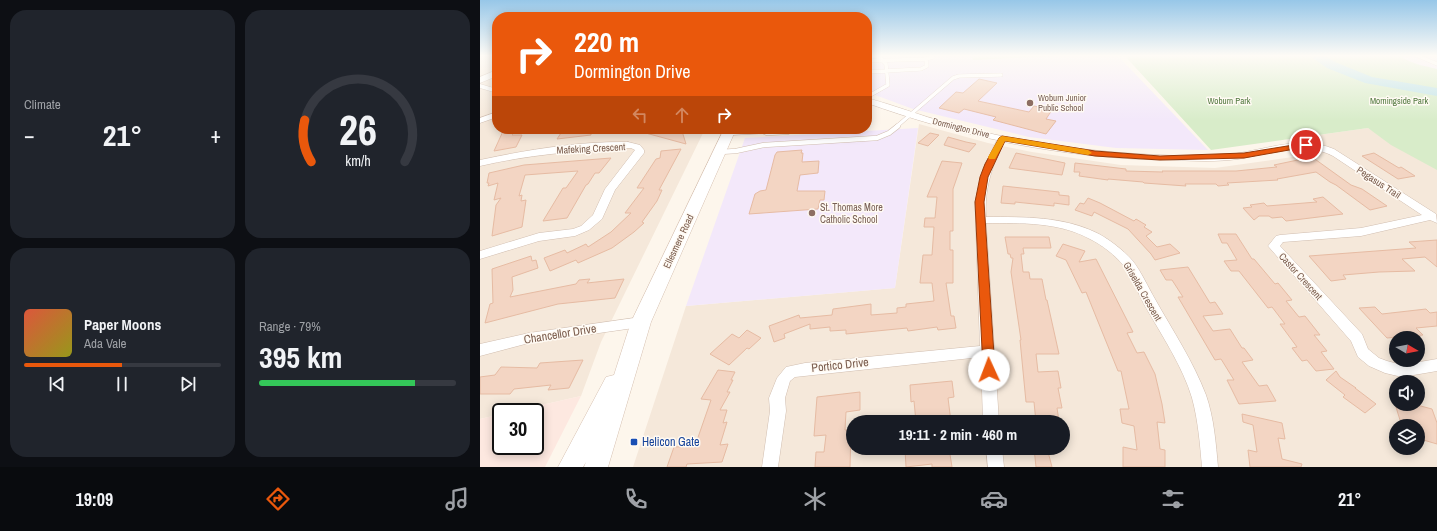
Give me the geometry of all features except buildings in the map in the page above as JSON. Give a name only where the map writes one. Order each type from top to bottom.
[{"type":"main road","name":"Ellesmere Road","points":[[596,467],[630,355],[642,322],[728,134]]},
{"type":"main road","name":"Ellesmere Road","points":[[570,467],[630,355]]},
{"type":"street","points":[[480,86],[492,90]]},
{"type":"street","name":"Dormington Drive","points":[[872,102],[909,115],[1002,138],[1095,154],[1160,158],[1221,157],[1303,146],[1319,147]]},
{"type":"street","points":[[480,121],[492,116]]},
{"type":"street","points":[[991,415],[980,202],[984,177],[1002,138]]},
{"type":"street","name":"Mafeking Crescent","points":[[480,163],[515,155],[563,148],[623,145],[638,147],[640,150],[610,189],[598,217],[585,228],[575,232],[539,237],[480,255]]},
{"type":"street","name":"Pegasus Trail","points":[[1319,147],[1344,160],[1434,218]]},
{"type":"street","name":"Castor Crescent","points":[[1434,218],[1361,232],[1280,239],[1274,246],[1357,338],[1364,353],[1374,362],[1385,367],[1402,371],[1437,365]]},
{"type":"street","name":"Griselda Crescent","points":[[982,220],[1035,220],[1075,227],[1096,236],[1115,250],[1128,263],[1188,370],[1199,397],[1207,436],[1210,467]]},
{"type":"street","name":"Chancellor Drive","points":[[480,350],[529,338],[642,322]]},
{"type":"street","name":"Portico Drive","points":[[770,467],[778,411],[777,398],[784,378],[791,371],[988,351]]},
{"type":"street","points":[[995,455],[996,467]]},
{"type":"lane","points":[[872,94],[888,85],[888,78]]},
{"type":"lane","points":[[719,152],[736,151],[764,145],[877,138],[889,133],[954,78]]},
{"type":"shaded area","points":[[480,78],[492,78],[492,134],[703,134],[601,342],[581,396],[544,404],[544,403],[492,403],[492,416],[480,419]]},
{"type":"shaded area","name":"Woburn Junior Public School","points":[[872,78],[1139,78],[1208,150],[1116,148],[1029,137],[913,109],[872,94]]},
{"type":"shaded area","points":[[919,124],[988,143],[1032,152],[1121,165],[1215,168],[1321,153],[1297,138],[1368,128],[1437,168],[1437,467],[633,467],[686,306],[895,288]]},
{"type":"shaded area","name":"St. Thomas More Catholic School","points":[[918,128],[895,288],[686,306],[745,138],[814,134],[872,134],[872,131]]},
{"type":"shaded area","points":[[581,396],[545,467],[480,467],[480,419],[492,416],[492,455],[544,455],[544,404]]},
{"type":"green space","name":"Woburn Park","points":[[1145,78],[1437,78],[1437,170],[1391,145],[1368,128],[1211,150]]},
{"type":"waterway","points":[[1363,78],[1437,92]]},
{"type":"slow traffic","points":[[992,157],[1002,138],[1088,153]]},
{"type":"place","name":"Woburn Junior Public School","points":[[1030,103]]},
{"type":"place","name":"St. Thomas More Catholic School","points":[[812,213]]},
{"type":"place","name":"Helicon Gate","points":[[634,442]]},
{"type":"route","points":[[989,370],[980,202],[984,177],[1002,138],[1047,147],[1095,154],[1160,158],[1194,158],[1244,155],[1306,145]]},
{"type":"park label","name":"Morningside Park","points":[[1399,101]]}]
